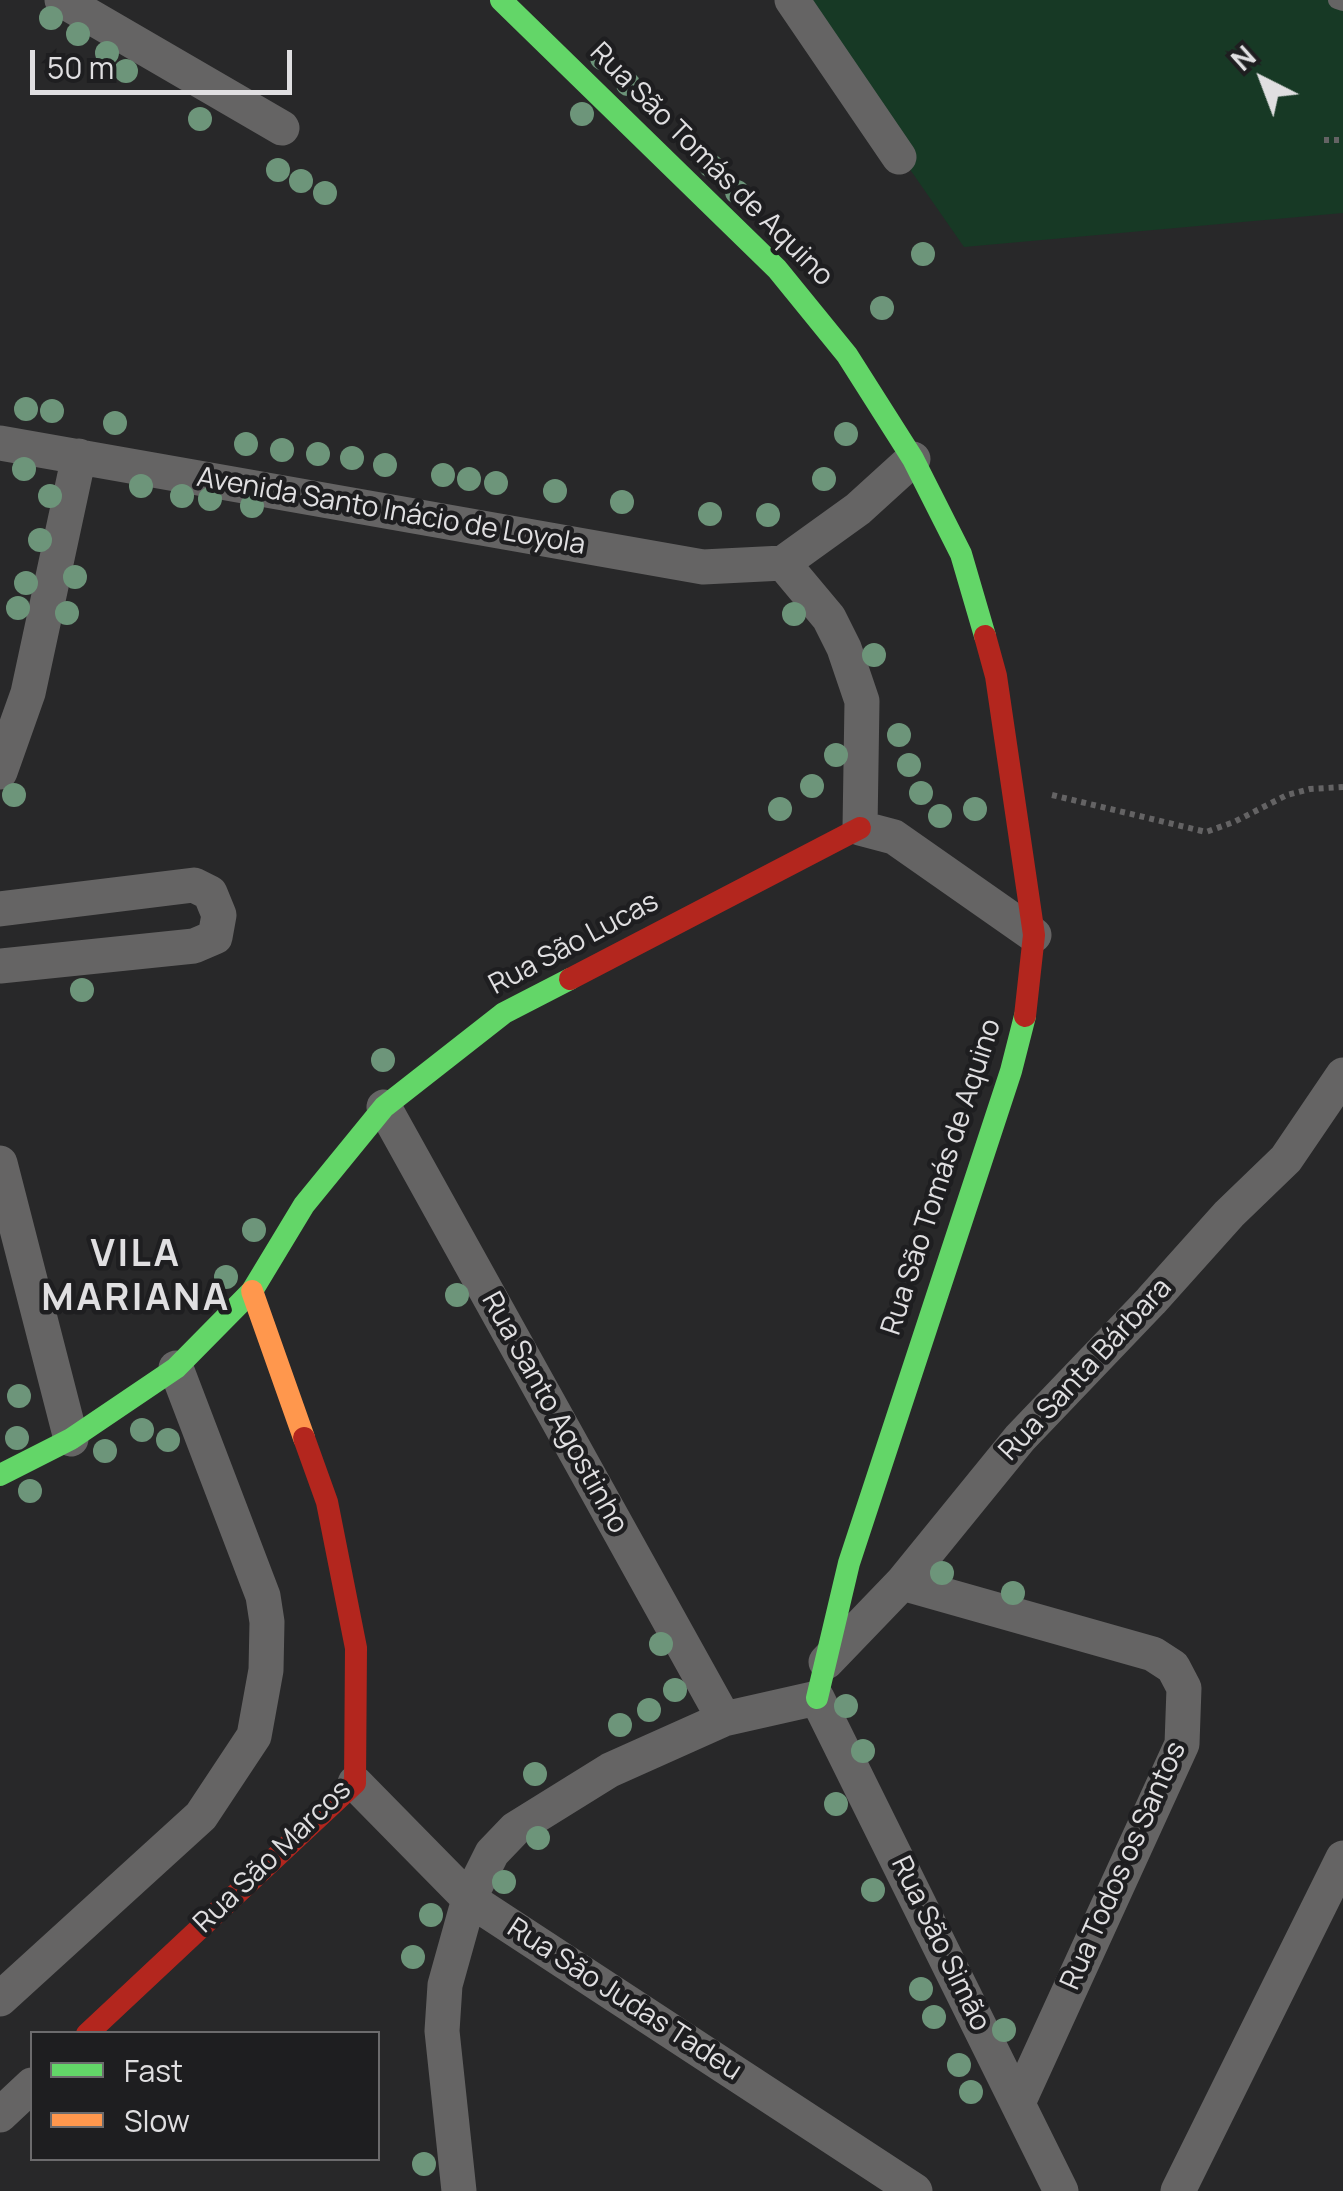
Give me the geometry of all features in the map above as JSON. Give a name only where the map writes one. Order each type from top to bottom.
[{"type":"street","points":[[62,0],[282,128]]},
{"type":"street","name":"Rua São Tomás de Aquino","points":[[501,0],[778,270],[847,355],[913,459],[960,554],[996,676],[1034,935],[1024,1020],[1012,1071],[849,1563],[818,1698]]},
{"type":"street","points":[[792,0],[899,157]]},
{"type":"street","name":"Avenida Santo Inácio de Loyola","points":[[0,443],[703,567],[783,562]]},
{"type":"street","points":[[0,772],[28,694],[79,456]]},
{"type":"street","points":[[913,459],[858,509],[783,562],[829,618],[862,701],[860,828],[894,837],[1034,935]]},
{"type":"street","name":"Rua São Lucas","points":[[0,1474],[70,1439],[176,1368],[252,1291],[304,1205],[384,1107],[504,1013],[860,828]]},
{"type":"street","points":[[0,909],[194,885],[210,893],[218,915],[215,937],[194,946],[0,966]]},
{"type":"street","name":"Rua Santa Bárbara","points":[[826,1662],[902,1583],[1020,1438],[1286,1158],[1343,1075]]},
{"type":"street","name":"Rua Santo Agostinho","points":[[384,1107],[724,1719]]},
{"type":"street","points":[[0,1163],[70,1439]]},
{"type":"street","name":"Rua São Marcos","points":[[90,2031],[355,1783],[356,1648],[344,1582],[327,1502],[252,1291]]},
{"type":"street","points":[[0,2000],[201,1816],[254,1736],[266,1670],[263,1596],[176,1368]]},
{"type":"street","name":"Rua Todos os Santos","points":[[902,1583],[1154,1654],[1174,1667],[1184,1688],[1182,1744],[1018,2103]]},
{"type":"street","points":[[459,2191],[442,2031],[446,1986],[469,1898],[492,1853],[516,1829],[610,1770],[724,1719],[818,1698]]},
{"type":"street","name":"Rua São Simão","points":[[818,1698],[1061,2191]]},
{"type":"street","name":"Rua São Judas Tadeu","points":[[355,1783],[469,1898],[915,2191]]},
{"type":"street","points":[[1178,2191],[1343,1858]]},
{"type":"street","points":[[0,2115],[30,2087]]},
{"type":"path","points":[[1324,140],[1343,140]]},
{"type":"path","points":[[1012,784],[1206,832],[1286,795],[1343,787]]},
{"type":"green space","points":[[792,0],[1343,0],[1343,213],[964,247]]},
{"type":"traffic: fast","points":[[501,0],[777,269],[847,355],[913,459],[961,554],[985,636]]},
{"type":"traffic: fast","points":[[0,1475],[71,1439],[176,1368],[252,1291],[304,1205],[384,1107],[504,1013],[570,979]]},
{"type":"traffic: fast","points":[[817,1698],[849,1563],[1011,1071],[1025,1016]]},
{"type":"traffic: slow","points":[[252,1291],[304,1438]]},
{"type":"traffic: jam","points":[[985,636],[996,676],[1034,935],[1025,1016]]},
{"type":"traffic: jam","points":[[570,979],[860,828]]},
{"type":"traffic: jam","points":[[90,2031],[355,1783],[356,1648],[327,1502],[304,1438]]},
{"type":"district","name":"VILA MARIANA","points":[[136,1277]]}]
